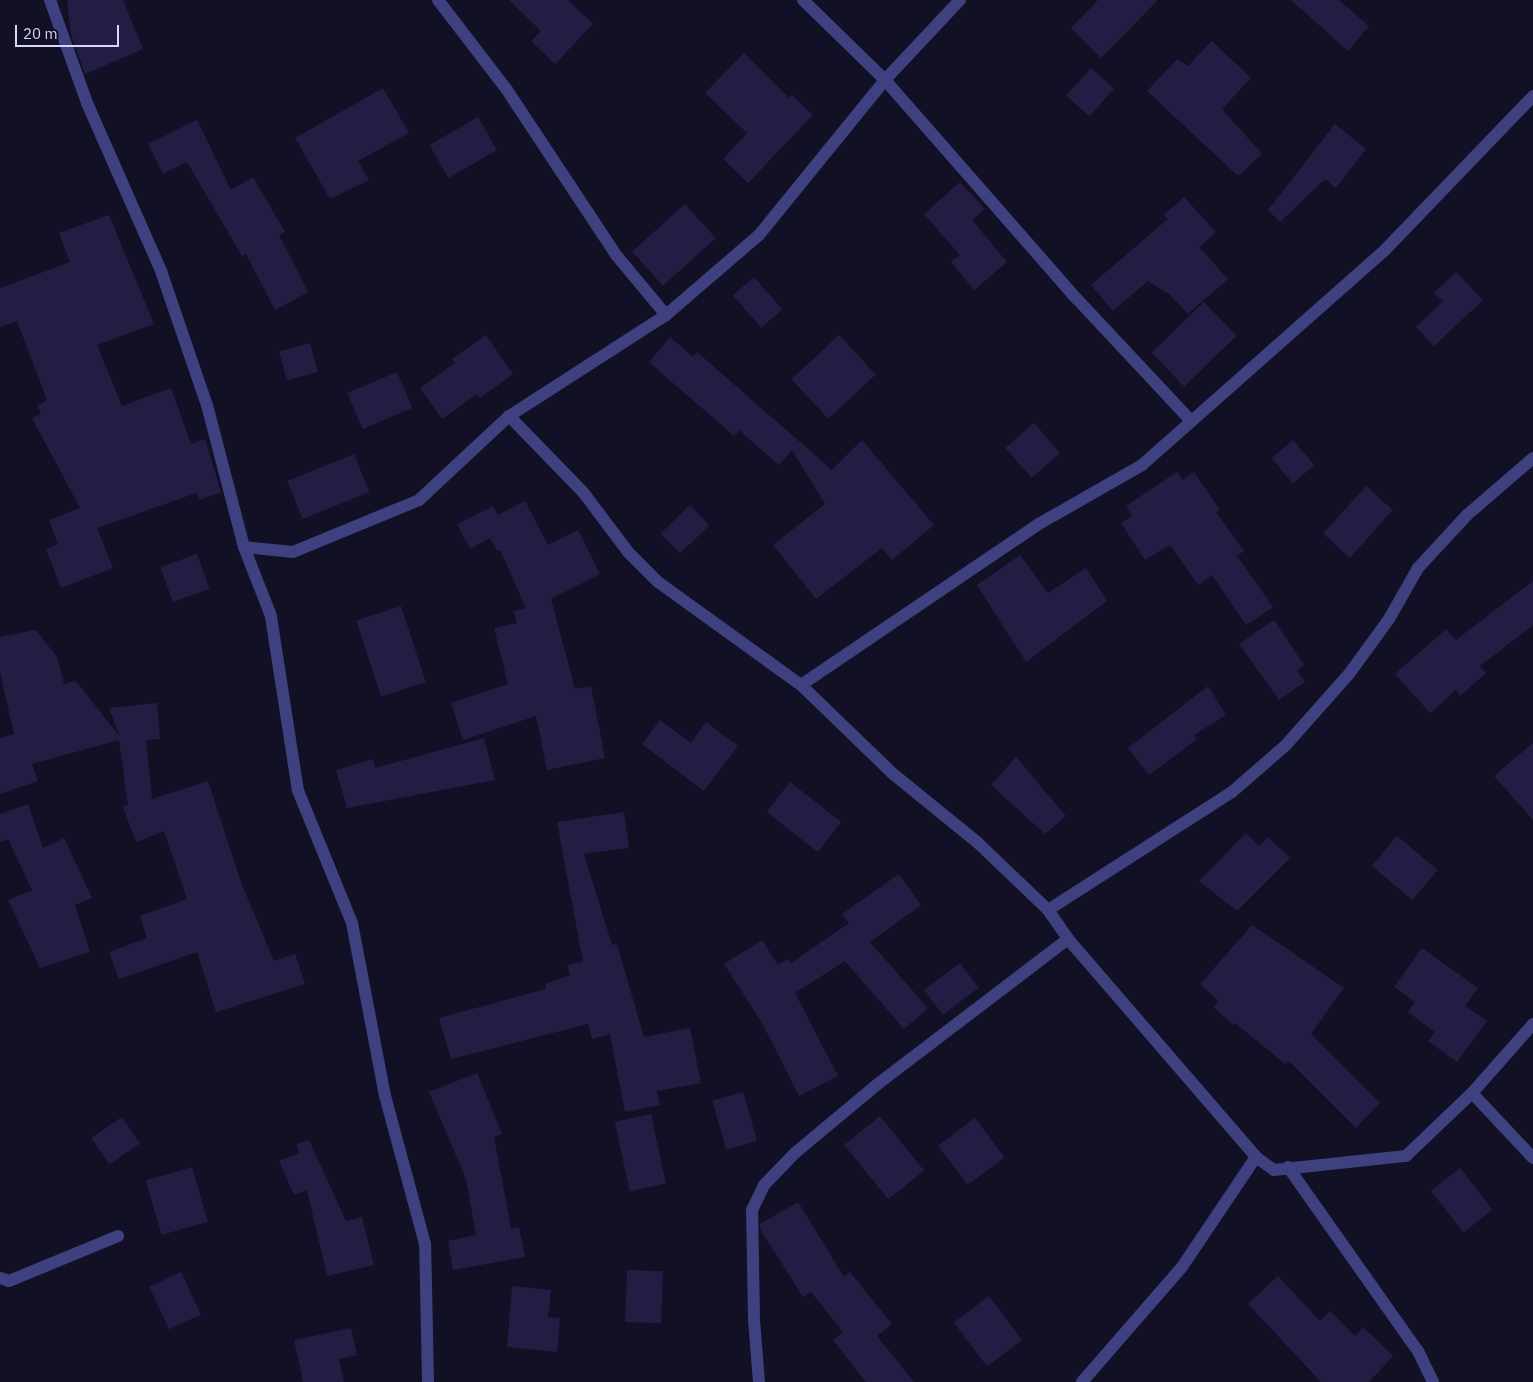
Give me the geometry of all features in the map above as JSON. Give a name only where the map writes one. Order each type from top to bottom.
[{"type":"street","points":[[50,0],[88,102],[161,271],[206,405],[244,547],[270,616],[298,791],[352,924],[385,1096],[425,1244],[428,1382]]},
{"type":"street","points":[[438,0],[507,90],[617,256],[666,315]]},
{"type":"street","points":[[803,0],[886,80],[1077,299],[1191,421]]},
{"type":"street","points":[[244,547],[293,552],[419,500],[510,416],[666,315],[759,235],[886,80],[960,0]]},
{"type":"street","points":[[801,685],[1037,525],[1142,465],[1384,251],[1533,96]]},
{"type":"street","points":[[510,416],[583,492],[628,552],[658,582],[801,685],[892,773],[978,843],[1048,910],[1068,939],[1256,1157],[1274,1170],[1288,1167],[1406,1156],[1472,1093],[1533,1024]]},
{"type":"street","points":[[1048,910],[1232,792],[1285,746],[1349,674],[1389,618],[1418,568],[1467,515],[1533,458]]},
{"type":"street","points":[[759,1382],[754,1320],[752,1210],[764,1186],[794,1153],[878,1083],[1068,939]]},
{"type":"street","points":[[1472,1093],[1533,1158]]},
{"type":"street","points":[[1082,1382],[1182,1267],[1256,1157]]},
{"type":"street","points":[[1288,1167],[1418,1351],[1433,1382]]},
{"type":"street","points":[[0,1278],[9,1281],[118,1236]]},
{"type":"building","points":[[67,0],[123,0],[143,49],[85,74],[71,35]]},
{"type":"building","points":[[509,0],[568,0],[593,24],[555,64],[531,41],[541,31]]},
{"type":"building","points":[[1098,0],[1158,0],[1101,58],[1071,28]]},
{"type":"building","points":[[1291,0],[1339,0],[1369,26],[1348,51]]},
{"type":"building","points":[[1212,41],[1251,78],[1222,109],[1262,154],[1238,176],[1147,91],[1177,59],[1188,66]]},
{"type":"building","points":[[744,53],[789,98],[792,95],[813,115],[748,183],[723,159],[747,133],[705,93]]},
{"type":"building","points":[[1091,68],[1114,89],[1089,116],[1066,95]]},
{"type":"building","points":[[383,88],[409,133],[358,161],[369,180],[330,199],[295,138]]},
{"type":"building","points":[[478,117],[497,150],[449,178],[430,145]]},
{"type":"building","points":[[197,120],[231,190],[253,177],[285,232],[279,235],[308,292],[275,310],[246,254],[242,256],[187,162],[163,174],[148,144]]},
{"type":"building","points":[[1335,124],[1366,149],[1336,188],[1325,179],[1280,222],[1268,210]]},
{"type":"building","points":[[960,182],[985,209],[972,220],[1007,262],[974,290],[951,262],[960,255],[924,214]]},
{"type":"building","points":[[1184,197],[1216,232],[1199,247],[1228,279],[1188,314],[1170,295],[1148,281],[1113,311],[1091,285],[1168,219],[1164,215]]},
{"type":"building","points":[[685,204],[716,238],[663,286],[632,252]]},
{"type":"building","points":[[109,215],[154,324],[97,345],[122,406],[171,388],[191,444],[205,439],[221,492],[199,500],[196,493],[97,528],[113,568],[61,588],[46,549],[58,544],[49,520],[80,508],[32,418],[41,414],[37,406],[47,400],[17,321],[0,327],[0,288],[70,262],[59,233]]},
{"type":"building","points":[[1456,272],[1483,300],[1434,346],[1416,327],[1443,301],[1434,293]]},
{"type":"building","points":[[754,277],[782,309],[761,328],[733,295]]},
{"type":"building","points":[[1204,302],[1237,336],[1184,387],[1151,353]]},
{"type":"building","points":[[486,335],[513,374],[480,398],[477,394],[442,419],[420,388],[455,363],[452,359]]},
{"type":"building","points":[[839,335],[876,374],[828,419],[791,379]]},
{"type":"building","points":[[670,337],[693,357],[697,352],[832,470],[862,440],[934,525],[892,560],[882,548],[816,599],[773,545],[825,504],[792,450],[779,465],[739,430],[734,436],[649,362]]},
{"type":"building","points":[[310,343],[318,372],[287,380],[279,351]]},
{"type":"building","points":[[397,372],[412,408],[363,429],[347,393]]},
{"type":"building","points":[[1034,423],[1060,453],[1032,478],[1005,448]]},
{"type":"building","points":[[1293,440],[1314,465],[1293,483],[1272,458]]},
{"type":"building","points":[[354,454],[369,492],[303,519],[287,481]]},
{"type":"building","points":[[1177,472],[1183,480],[1194,472],[1220,510],[1216,512],[1244,551],[1237,556],[1273,607],[1246,625],[1212,575],[1198,585],[1170,545],[1145,560],[1121,523],[1132,516],[1126,506]]},
{"type":"building","points":[[1366,486],[1393,510],[1350,558],[1323,534]]},
{"type":"building","points":[[525,501],[548,545],[578,530],[600,574],[551,599],[575,689],[591,686],[605,758],[547,770],[536,716],[463,740],[451,703],[508,684],[494,628],[517,623],[513,611],[526,608],[500,550],[497,551],[490,538],[470,549],[457,524],[493,506],[498,515]]},
{"type":"building","points":[[690,505],[709,525],[680,554],[661,533]]},
{"type":"building","points":[[197,554],[210,589],[173,602],[160,567]]},
{"type":"building","points":[[1020,555],[1048,593],[1086,568],[1107,601],[1026,662],[977,585]]},
{"type":"building","points":[[1533,581],[1533,625],[1480,666],[1486,673],[1460,696],[1456,690],[1430,713],[1395,674],[1446,629],[1456,640]]},
{"type":"building","points":[[401,606],[426,682],[381,697],[356,621]]},
{"type":"building","points":[[1274,620],[1304,665],[1297,671],[1305,682],[1279,700],[1239,644]]},
{"type":"building","points":[[36,630],[57,657],[64,684],[76,681],[120,737],[109,708],[157,703],[160,739],[146,740],[152,799],[208,781],[242,885],[274,961],[295,954],[305,984],[216,1012],[197,952],[119,979],[109,952],[147,938],[140,916],[187,899],[164,831],[137,842],[131,829],[123,807],[128,805],[119,740],[32,764],[38,781],[0,794],[0,738],[14,734],[0,672],[0,637]]},
{"type":"building","points":[[1208,686],[1226,715],[1194,735],[1197,739],[1149,775],[1128,748]]},
{"type":"building","points":[[660,720],[691,743],[706,722],[738,746],[704,791],[642,744]]},
{"type":"building","points":[[484,738],[495,780],[347,808],[336,770],[373,759],[375,768]]},
{"type":"building","points":[[1533,743],[1533,820],[1494,776]]},
{"type":"building","points":[[1016,757],[1066,816],[1045,834],[991,785]]},
{"type":"building","points":[[790,782],[841,822],[818,852],[767,812]]},
{"type":"building","points":[[28,804],[43,848],[64,838],[92,898],[75,905],[90,952],[40,968],[8,900],[32,890],[8,839],[0,842],[0,814]]},
{"type":"building","points":[[624,812],[629,848],[584,854],[612,945],[617,944],[644,1037],[690,1028],[701,1083],[657,1091],[660,1105],[625,1112],[610,1034],[592,1039],[588,1024],[451,1059],[439,1018],[546,989],[545,984],[570,975],[567,965],[583,962],[557,822]]},
{"type":"building","points":[[1246,833],[1259,846],[1268,837],[1290,858],[1237,911],[1199,881]]},
{"type":"building","points":[[1397,836],[1438,870],[1413,900],[1372,866]]},
{"type":"building","points":[[899,874],[921,905],[870,942],[928,1008],[904,1029],[845,961],[795,993],[838,1076],[799,1096],[762,1023],[724,964],[762,940],[778,965],[788,959],[791,963],[849,923],[842,914]]},
{"type":"building","points":[[1252,925],[1344,988],[1311,1034],[1380,1103],[1356,1128],[1289,1061],[1285,1064],[1235,1023],[1233,1025],[1213,1007],[1219,1001],[1200,984]]},
{"type":"building","points":[[1422,948],[1478,988],[1465,1006],[1487,1021],[1457,1062],[1428,1041],[1435,1032],[1408,1012],[1415,1002],[1394,987]]},
{"type":"building","points":[[960,963],[979,988],[943,1015],[924,990]]},
{"type":"building","points":[[477,1073],[502,1134],[494,1137],[511,1229],[519,1227],[525,1257],[453,1270],[448,1241],[476,1235],[466,1179],[429,1092]]},
{"type":"building","points":[[743,1092],[757,1141],[726,1150],[712,1101]]},
{"type":"building","points":[[651,1114],[666,1183],[630,1191],[615,1122]]},
{"type":"building","points":[[880,1116],[924,1170],[888,1199],[844,1145]]},
{"type":"building","points":[[122,1117],[140,1144],[109,1164],[91,1138]]},
{"type":"building","points":[[975,1118],[1004,1157],[968,1185],[938,1146]]},
{"type":"building","points":[[309,1140],[346,1221],[362,1217],[374,1265],[327,1276],[307,1190],[294,1195],[279,1161],[299,1153],[297,1144]]},
{"type":"building","points":[[192,1167],[208,1222],[162,1235],[146,1180]]},
{"type":"building","points":[[1460,1168],[1493,1210],[1463,1233],[1431,1191]]},
{"type":"building","points":[[798,1202],[844,1277],[850,1272],[892,1324],[877,1336],[914,1382],[866,1382],[833,1340],[843,1332],[811,1292],[803,1297],[760,1229],[760,1224]]},
{"type":"building","points":[[627,1270],[663,1271],[661,1323],[625,1322]]},
{"type":"building","points":[[181,1272],[201,1315],[169,1329],[149,1287]]},
{"type":"building","points":[[1278,1276],[1320,1321],[1330,1311],[1355,1336],[1363,1327],[1393,1356],[1369,1382],[1321,1382],[1248,1304]]},
{"type":"building","points":[[512,1286],[551,1290],[548,1317],[560,1318],[557,1352],[507,1347]]},
{"type":"building","points":[[989,1296],[1022,1340],[987,1366],[954,1322]]},
{"type":"building","points":[[351,1328],[357,1355],[339,1359],[344,1382],[303,1382],[294,1340]]}]
